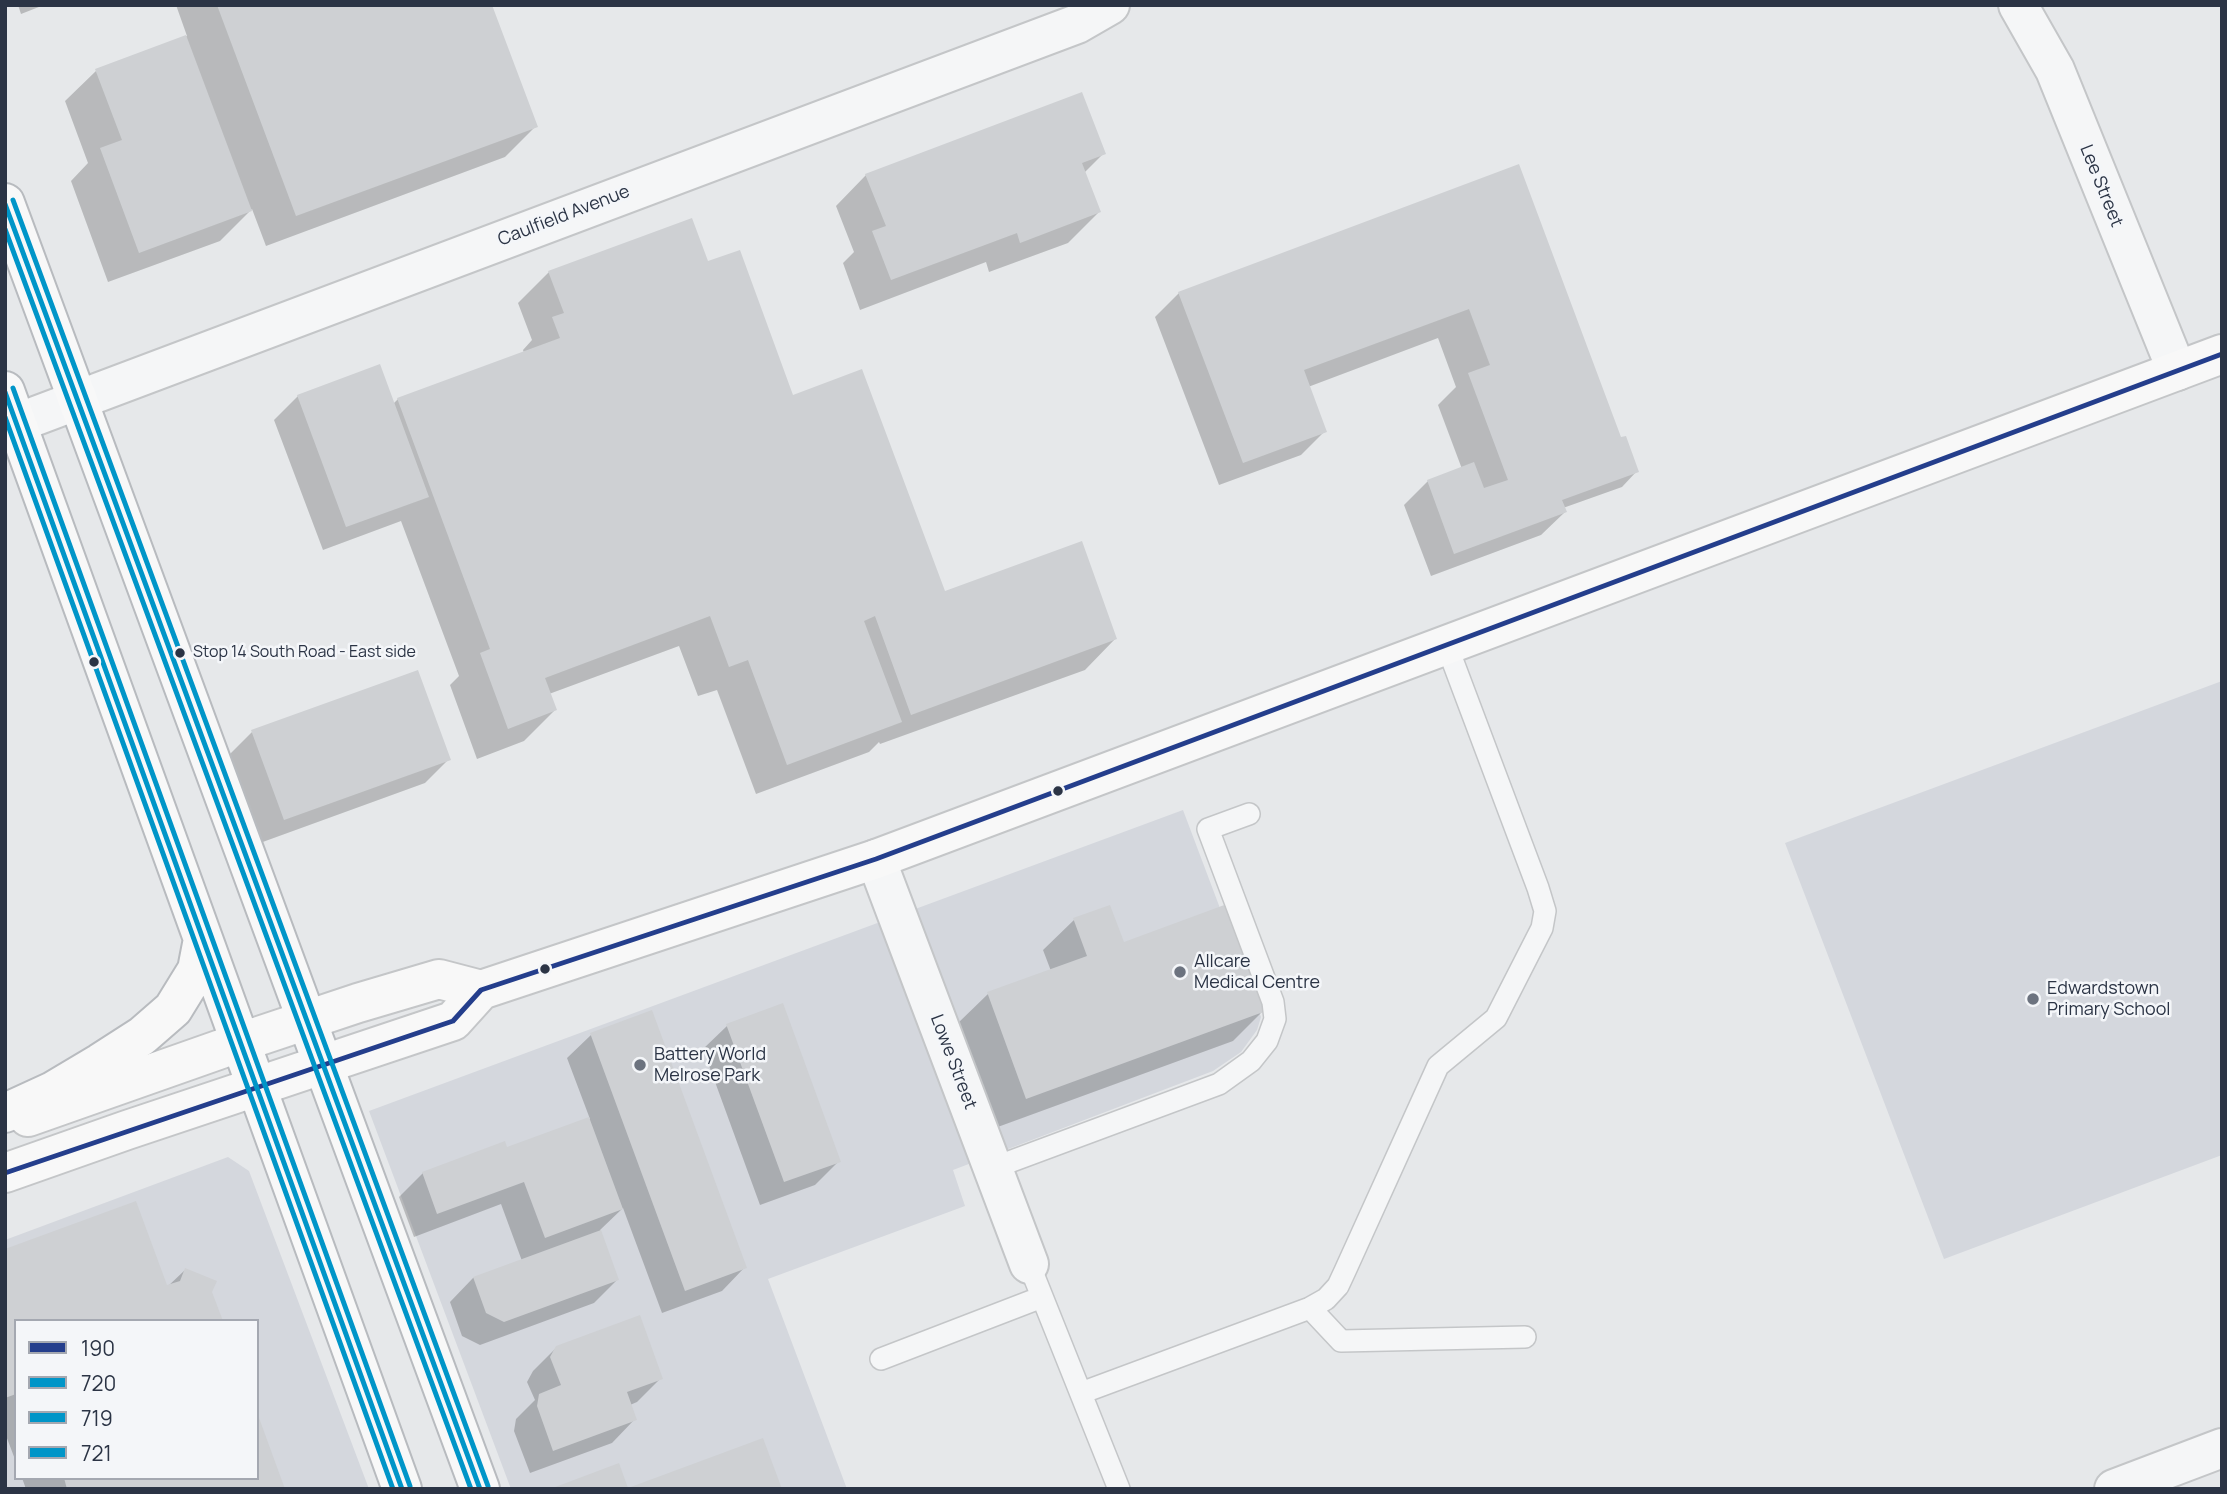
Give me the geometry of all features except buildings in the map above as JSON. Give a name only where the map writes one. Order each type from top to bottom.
[{"type":"main road","points":[[5,204],[481,1489]]},
{"type":"main road","points":[[5,1173],[453,1021],[481,990],[876,859],[2222,354]]},
{"type":"main road","points":[[11,407],[402,1489]]},
{"type":"main road","points":[[5,1113],[53,1091],[100,1063],[142,1036],[163,1018],[173,1009],[197,970],[203,939]]},
{"type":"main road","points":[[5,1125],[241,1042],[439,979],[481,990]]},
{"type":"street","name":"Caulfield Avenue","points":[[11,407],[78,399],[1077,24],[1110,5]]},
{"type":"street","name":"Lee Street","points":[[2018,5],[2054,69],[2176,371]]},
{"type":"street","name":"Lowe Street","points":[[876,859],[1036,1281]]},
{"type":"street","points":[[2114,1489],[2222,1448]]},
{"type":"lane","points":[[1081,1393],[1310,1308],[1326,1299],[1338,1286],[1438,1066],[1496,1018],[1542,928],[1545,911],[1538,888],[1447,646]]},
{"type":"lane","points":[[993,1168],[1219,1084],[1251,1061],[1267,1041],[1275,1019],[1273,1002],[1208,830],[1249,814]]},
{"type":"lane","points":[[881,1359],[1036,1281],[1119,1489]]},
{"type":"lane","points":[[1310,1308],[1341,1341],[1525,1337]]},
{"type":"shaded area","name":"Edwardstown Primary School","points":[[2222,681],[2222,1155],[1944,1259],[1785,843]]},
{"type":"shaded area","points":[[1183,810],[1261,1017],[1257,1030],[1241,1052],[1213,1071],[953,1170],[965,1206],[768,1279],[847,1489],[511,1489],[369,1111]]},
{"type":"shaded area","points":[[228,1157],[249,1171],[369,1489],[5,1489],[5,1240]]},
{"type":"transit line","name":"721","points":[[13,200],[488,1486]]},
{"type":"transit line","name":"720","points":[[5,204],[480,1489]]},
{"type":"transit line","name":"719","points":[[5,229],[471,1489]]},
{"type":"transit line","name":"190","points":[[5,1173],[453,1021],[481,990],[876,859],[2222,354]]},
{"type":"transit line","name":"721","points":[[13,388],[410,1486]]},
{"type":"transit line","name":"720","points":[[5,392],[402,1489]]},
{"type":"transit line","name":"719","points":[[5,417],[393,1489]]},
{"type":"place","name":"Stop 14 South Road - East side","points":[[180,653]]},
{"type":"place","name":"Allcare Medical Centre","points":[[1180,972]]},
{"type":"place","name":"Edwardstown Primary School","points":[[2033,999]]},
{"type":"place","name":"Battery World Melrose Park","points":[[640,1065]]}]
